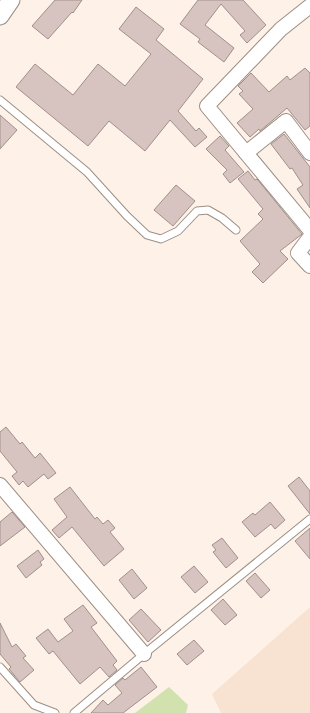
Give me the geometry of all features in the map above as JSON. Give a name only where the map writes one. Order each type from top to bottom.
[{"type":"street","points":[[0,16],[11,0]]},
{"type":"street","points":[[310,6],[281,29],[207,106],[310,230]]},
{"type":"street","points":[[246,153],[286,121],[310,153]]},
{"type":"street","points":[[310,237],[298,253],[310,266]]},
{"type":"street","points":[[0,485],[144,654]]},
{"type":"lane","points":[[0,100],[87,172],[127,216],[147,235],[161,239],[178,231],[197,212],[208,210],[222,218],[236,230]]},
{"type":"lane","points":[[74,713],[310,519]]},
{"type":"lane","points":[[0,667],[34,704],[55,713]]},
{"type":"shaded area","points":[[310,607],[310,713],[221,713],[212,694]]},
{"type":"green space","points":[[169,687],[188,705],[186,713],[135,713]]},
{"type":"building","points":[[55,0],[82,0],[73,13],[72,12],[48,39],[32,26]]},
{"type":"building","points":[[198,0],[243,0],[266,25],[247,43],[240,35],[245,31],[221,4],[205,25],[234,48],[224,62],[198,42],[200,39],[180,24]]},
{"type":"building","points":[[136,7],[164,29],[156,40],[203,79],[178,111],[196,131],[199,128],[207,137],[195,147],[170,120],[145,151],[109,121],[88,146],[16,87],[35,64],[73,95],[98,64],[125,86],[151,54],[119,29]]},
{"type":"building","points":[[305,68],[310,73],[310,126],[305,130],[287,108],[260,131],[259,129],[250,137],[237,123],[253,109],[239,94],[243,91],[238,86],[251,73],[269,92],[287,76],[290,80]]},
{"type":"building","points":[[0,115],[17,130],[0,149]]},
{"type":"building","points":[[284,134],[310,167],[310,208],[297,189],[303,185],[292,168],[290,169],[271,144]]},
{"type":"building","points":[[220,136],[229,146],[225,150],[244,172],[230,183],[223,174],[227,170],[206,149]]},
{"type":"building","points":[[248,171],[255,180],[257,179],[302,234],[280,251],[288,259],[263,283],[252,272],[260,264],[240,241],[263,219],[258,214],[263,209],[238,179]]},
{"type":"building","points":[[176,185],[195,201],[173,226],[154,210]]},
{"type":"building","points":[[6,427],[20,444],[22,442],[35,458],[40,453],[56,473],[48,479],[44,474],[28,487],[23,481],[19,485],[12,476],[17,472],[0,451],[0,432]]},
{"type":"building","points":[[299,477],[310,491],[310,514],[288,486]]},
{"type":"building","points":[[70,487],[95,519],[97,517],[103,524],[108,520],[115,528],[110,532],[124,549],[104,566],[72,527],[59,538],[52,530],[67,517],[54,499]]},
{"type":"building","points":[[270,502],[285,520],[275,529],[271,524],[255,537],[242,522],[253,513],[255,515]]},
{"type":"building","points":[[12,512],[25,527],[0,546],[0,522]]},
{"type":"building","points":[[310,528],[310,559],[295,541]]},
{"type":"building","points":[[222,538],[238,558],[226,568],[213,552],[216,550],[212,545]]},
{"type":"building","points":[[38,550],[44,559],[40,562],[42,565],[26,578],[17,566]]},
{"type":"building","points":[[194,566],[208,582],[195,593],[181,577]]},
{"type":"building","points":[[132,569],[147,588],[134,599],[119,580]]},
{"type":"building","points":[[255,573],[270,590],[261,598],[246,581]]},
{"type":"building","points":[[223,599],[237,615],[225,625],[211,610]]},
{"type":"building","points":[[83,605],[97,623],[91,627],[117,661],[113,665],[117,670],[109,677],[100,667],[80,684],[53,651],[49,654],[36,638],[48,629],[58,642],[73,631],[64,619]]},
{"type":"building","points":[[141,609],[161,630],[148,642],[129,620]]},
{"type":"building","points":[[0,623],[12,647],[16,644],[26,656],[23,658],[34,670],[20,682],[9,669],[11,667],[0,654]]},
{"type":"building","points":[[194,640],[204,651],[187,665],[177,654]]},
{"type":"building","points":[[141,667],[157,687],[123,713],[91,713],[103,700],[108,705],[122,693],[115,685],[123,678],[125,680]]}]
